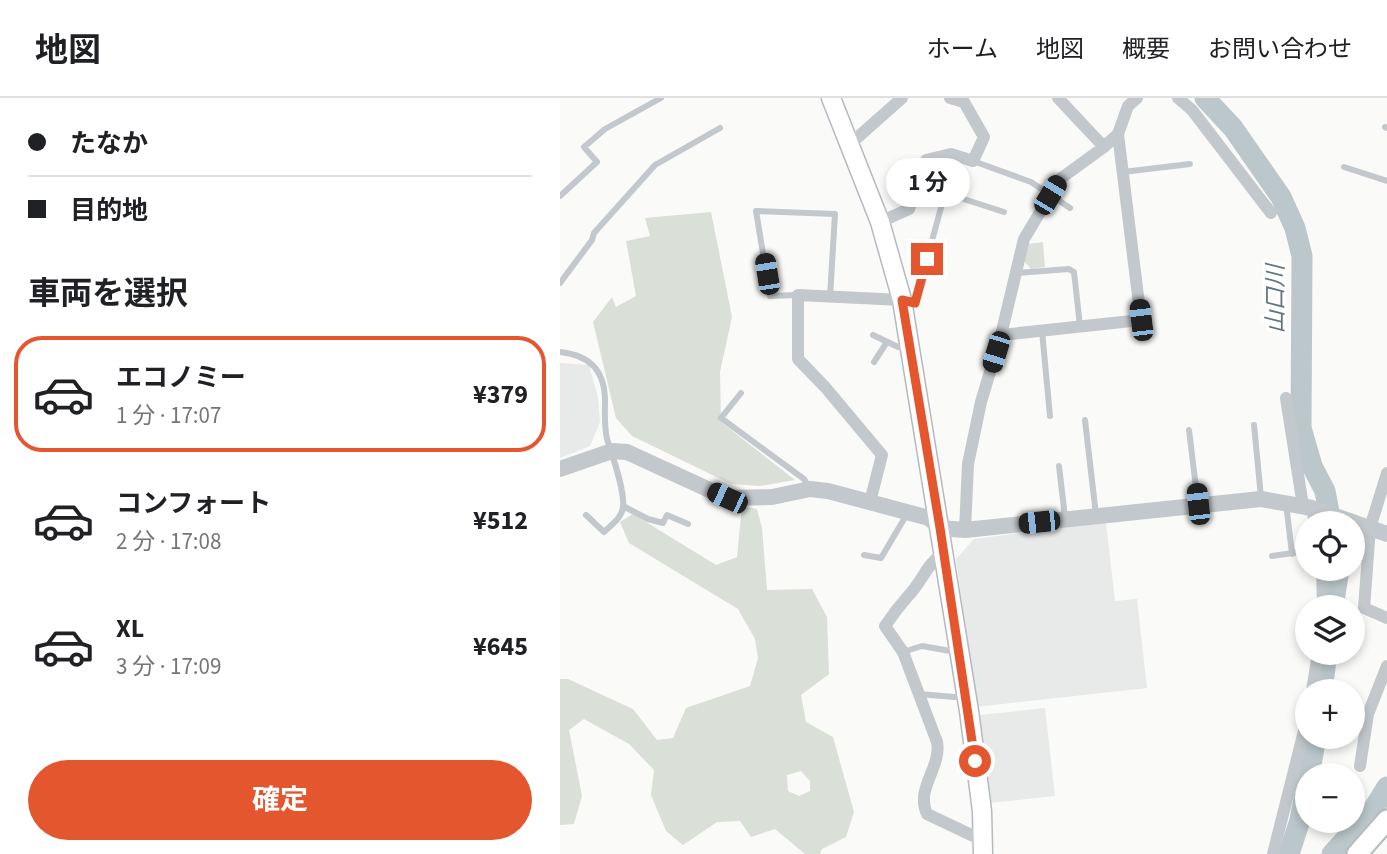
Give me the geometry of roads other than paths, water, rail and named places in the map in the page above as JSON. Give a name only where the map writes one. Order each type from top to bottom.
[{"type":"main road","points":[[831,98],[880,222],[902,300],[967,699],[984,848]]},
{"type":"main road","points":[[1357,854],[1387,820]]},
{"type":"street","points":[[849,145],[902,98]]},
{"type":"street","points":[[880,222],[909,209],[926,160],[951,154],[973,161],[984,137],[964,102],[950,98]]},
{"type":"street","points":[[1058,98],[1104,147]]},
{"type":"street","points":[[1001,335],[1141,320],[1118,134],[1128,106],[1137,98]]},
{"type":"street","points":[[1178,98],[1192,110],[1271,213]]},
{"type":"street","points":[[965,530],[968,464],[981,402],[1001,335],[1024,239],[1060,178],[1118,134]]},
{"type":"street","points":[[870,502],[882,455],[798,359],[798,295],[902,300]]},
{"type":"street","points":[[1286,398],[1310,511]]},
{"type":"street","points":[[560,469],[612,451],[627,452],[727,498],[772,496],[810,489],[929,518],[940,528],[965,530],[1261,499],[1286,502],[1308,511]]},
{"type":"street","points":[[1387,473],[1370,528],[1364,608],[1387,618]]},
{"type":"street","points":[[1365,526],[1387,534]]},
{"type":"street","points":[[944,552],[931,561],[910,595],[900,603],[885,626],[903,652],[938,749],[925,789],[923,804],[927,814],[984,848]]},
{"type":"street","points":[[1360,763],[1368,714],[1387,666]]},
{"type":"street","points":[[1273,854],[1299,749]]},
{"type":"lane","points":[[560,196],[597,162],[584,147],[604,129],[661,98]]},
{"type":"lane","points":[[560,283],[592,240],[593,233],[655,165],[720,128]]},
{"type":"lane","points":[[973,161],[1031,182],[1070,208]]},
{"type":"lane","points":[[1123,172],[1190,164]]},
{"type":"lane","points":[[1344,167],[1387,181]]},
{"type":"lane","points":[[902,300],[915,303],[945,193],[1004,212]]},
{"type":"lane","points":[[798,295],[770,296],[756,211],[835,214],[830,296]]},
{"type":"lane","points":[[1015,274],[1069,269],[1073,272],[1081,326]]},
{"type":"lane","points":[[1042,331],[1050,416]]},
{"type":"lane","points":[[873,335],[898,346],[911,348]]},
{"type":"lane","points":[[874,362],[887,342]]},
{"type":"lane","points":[[560,352],[585,357],[599,373],[606,396],[607,438],[623,506],[620,517],[604,531],[586,515]]},
{"type":"lane","points":[[741,393],[721,418],[804,479],[810,489]]},
{"type":"lane","points":[[1086,420],[1096,516]]},
{"type":"lane","points":[[1254,425],[1261,499]]},
{"type":"lane","points":[[1189,430],[1198,504]]},
{"type":"lane","points":[[1059,466],[1065,519]]},
{"type":"lane","points":[[1286,502],[1292,554]]},
{"type":"lane","points":[[623,506],[648,519],[663,523],[667,515],[688,524]]},
{"type":"lane","points":[[864,555],[881,558],[908,512]]},
{"type":"lane","points":[[1272,556],[1295,553]]},
{"type":"lane","points":[[903,652],[922,646],[960,653]]},
{"type":"lane","points":[[919,694],[967,699]]},
{"type":"waterway","name":"山口川","points":[[1205,98],[1233,128],[1281,197],[1295,228],[1302,256],[1301,428],[1312,466],[1325,491],[1329,511]]},
{"type":"waterway","name":"山口川","points":[[1335,595],[1337,581]]},
{"type":"waterway","name":"山口川","points":[[1324,679],[1325,665]]},
{"type":"waterway","name":"山口川","points":[[1311,763],[1314,749]]},
{"type":"waterway","points":[[1332,854],[1374,808],[1387,787]]},
{"type":"waterway","name":"山口川","points":[[1289,854],[1296,833]]}]
